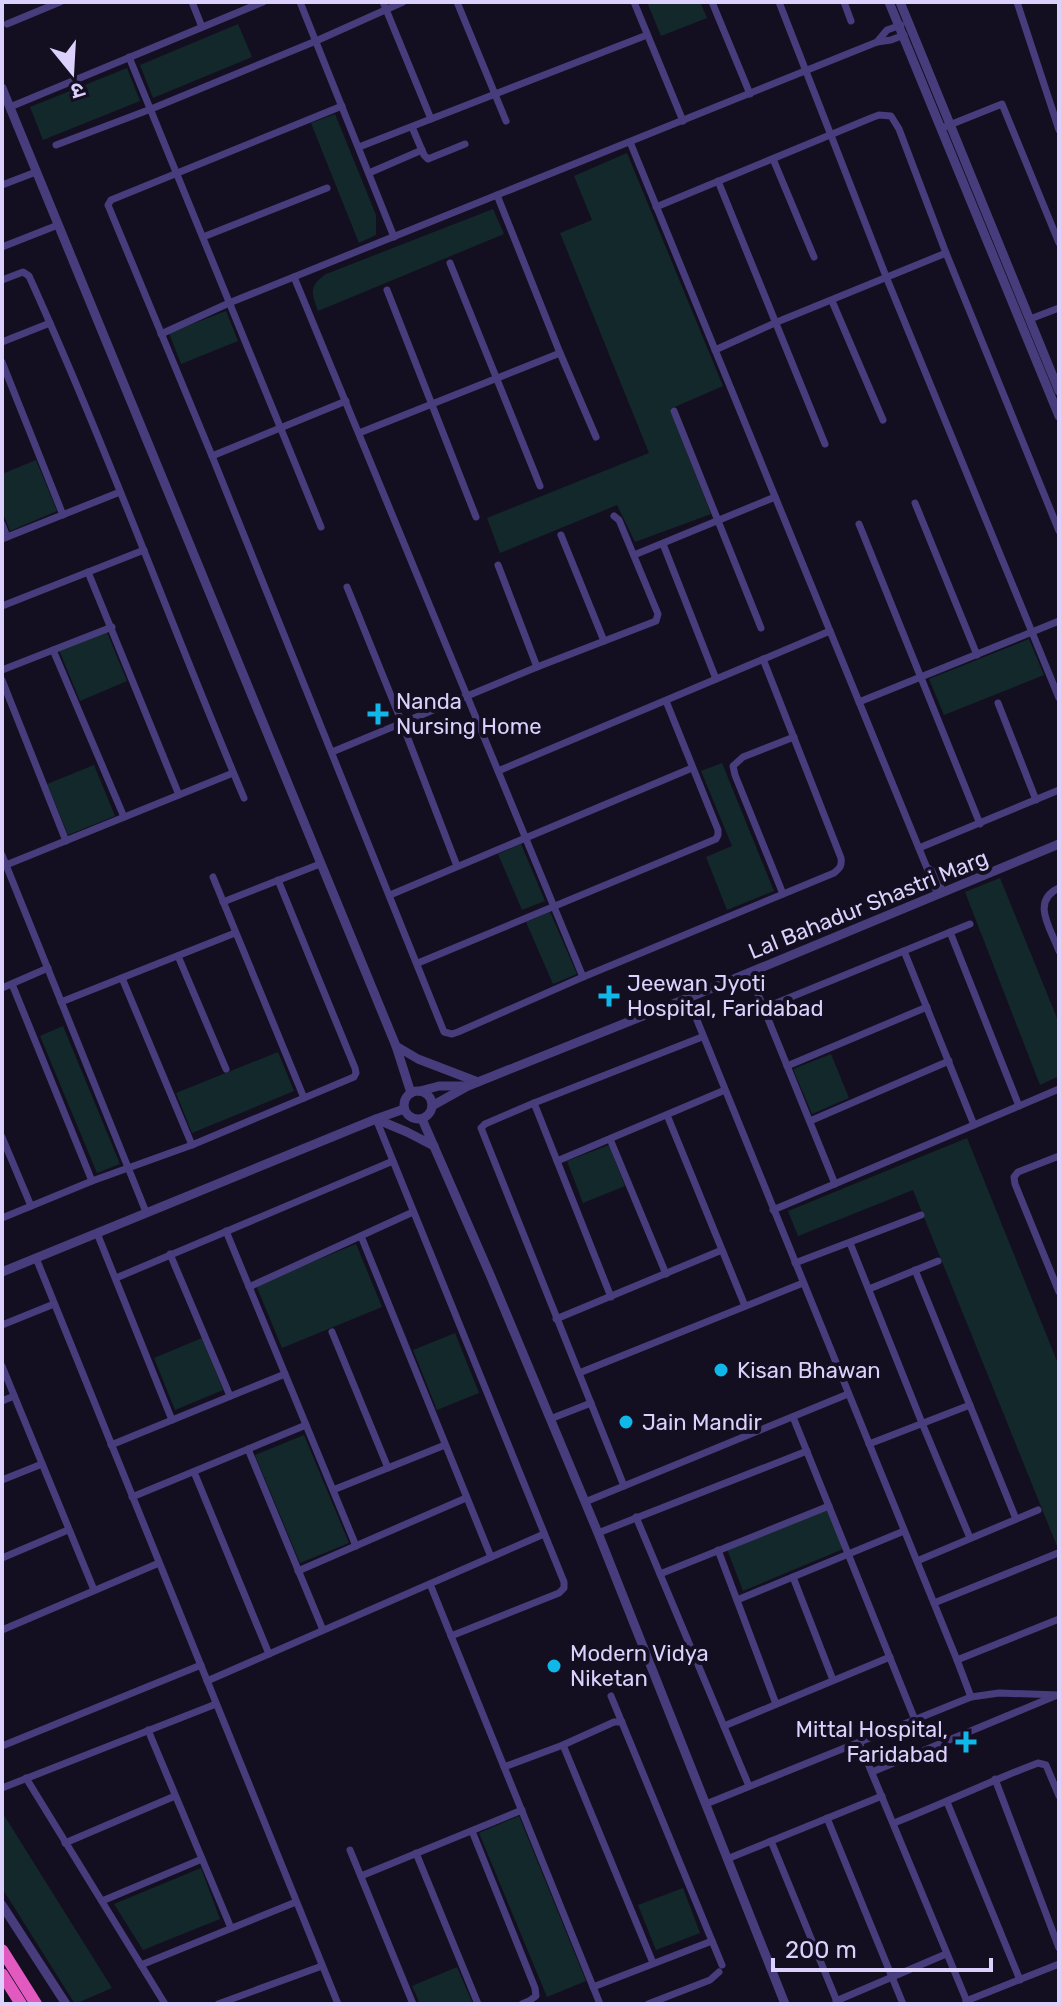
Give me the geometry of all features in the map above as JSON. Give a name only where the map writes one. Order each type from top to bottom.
[{"type":"highway","points":[[2,1950],[36,2004]]},
{"type":"highway","points":[[2,1974],[21,2004]]},
{"type":"street","points":[[7,24],[40,6],[60,2]]},
{"type":"street","points":[[192,2],[202,27]]},
{"type":"street","points":[[10,107],[263,2]]},
{"type":"street","points":[[300,2],[394,237]]},
{"type":"street","points":[[56,145],[316,41],[385,6],[403,2]]},
{"type":"street","points":[[457,2],[506,121]]},
{"type":"street","points":[[634,2],[683,121]]},
{"type":"street","points":[[712,2],[750,94]]},
{"type":"street","points":[[779,2],[887,279],[1059,698]]},
{"type":"street","points":[[844,2],[851,21]]},
{"type":"street","points":[[889,2],[905,29],[1056,393]]},
{"type":"street","points":[[900,2],[905,29]]},
{"type":"street","points":[[1017,2],[1059,130]]},
{"type":"street","points":[[385,6],[431,119]]},
{"type":"street","points":[[161,334],[229,303],[905,29]]},
{"type":"street","points":[[359,147],[647,35]]},
{"type":"street","points":[[129,57],[321,527]]},
{"type":"street","points":[[2,88],[416,1092]]},
{"type":"street","points":[[946,126],[1002,104],[1059,243]]},
{"type":"street","points":[[342,106],[111,200],[108,205],[442,1028],[448,1033],[458,1032],[834,873],[842,864],[763,659]]},
{"type":"street","points":[[656,207],[879,115],[891,116],[899,129],[1059,531]]},
{"type":"street","points":[[946,126],[1030,319],[1056,393],[1059,416]]},
{"type":"street","points":[[412,127],[428,159],[465,144]]},
{"type":"street","points":[[630,142],[919,848],[928,868],[935,873],[941,894]]},
{"type":"street","points":[[369,173],[422,150]]},
{"type":"street","points":[[773,159],[814,257]]},
{"type":"street","points":[[2,185],[36,172]]},
{"type":"street","points":[[718,181],[825,444]]},
{"type":"street","points":[[203,237],[327,188]]},
{"type":"street","points":[[497,195],[596,437]]},
{"type":"street","points":[[2,247],[58,225]]},
{"type":"street","points":[[715,350],[946,253]]},
{"type":"street","points":[[450,263],[540,486]]},
{"type":"street","points":[[2,280],[20,273],[27,274],[50,323],[244,798]]},
{"type":"street","points":[[294,277],[583,977]]},
{"type":"street","points":[[387,290],[476,517]]},
{"type":"street","points":[[832,301],[883,420]]},
{"type":"street","points":[[1030,319],[1059,308]]},
{"type":"street","points":[[2,342],[50,323]]},
{"type":"street","points":[[359,433],[560,353]]},
{"type":"street","points":[[2,362],[63,515]]},
{"type":"street","points":[[212,456],[346,401]]},
{"type":"street","points":[[674,411],[761,628]]},
{"type":"street","points":[[2,524],[5,538],[120,492]]},
{"type":"street","points":[[634,555],[775,497]]},
{"type":"street","points":[[915,503],[977,655]]},
{"type":"street","points":[[332,752],[537,667],[653,623],[658,617],[619,520],[614,516]]},
{"type":"street","points":[[859,524],[980,824]]},
{"type":"street","points":[[561,535],[604,641]]},
{"type":"street","points":[[663,544],[716,679]]},
{"type":"street","points":[[2,606],[144,550]]},
{"type":"street","points":[[498,565],[537,667]]},
{"type":"street","points":[[88,572],[179,795]]},
{"type":"street","points":[[347,587],[457,866]]},
{"type":"street","points":[[859,702],[1059,621]]},
{"type":"street","points":[[2,670],[112,627]]},
{"type":"street","points":[[498,771],[830,631]]},
{"type":"street","points":[[53,650],[124,817]]},
{"type":"street","points":[[2,680],[66,841]]},
{"type":"street","points":[[418,963],[716,839],[718,830],[666,701]]},
{"type":"street","points":[[998,703],[1036,800]]},
{"type":"street","points":[[783,894],[733,766],[743,757],[794,737]]},
{"type":"street","points":[[390,895],[692,768]]},
{"type":"street","points":[[6,865],[233,773]]},
{"type":"street","points":[[919,848],[1059,790]]},
{"type":"street","name":"Lal Bahadur Shastri Marg","points":[[416,1092],[439,1086],[473,1084],[1059,844]]},
{"type":"street","points":[[2,855],[146,1212]]},
{"type":"street","points":[[223,902],[320,864]]},
{"type":"street","points":[[213,877],[304,1098]]},
{"type":"street","points":[[2,1218],[192,1145],[354,1077],[356,1073],[278,880]]},
{"type":"street","points":[[1059,888],[1050,892],[1043,901],[1044,912],[1059,951]]},
{"type":"street","points":[[764,1008],[970,924]]},
{"type":"street","points":[[950,932],[1019,1106]]},
{"type":"street","points":[[61,1002],[235,933]]},
{"type":"street","points":[[904,951],[974,1125]]},
{"type":"street","points":[[178,956],[226,1069]]},
{"type":"street","points":[[2,988],[48,968]]},
{"type":"street","points":[[749,972],[835,1184]]},
{"type":"street","points":[[122,978],[192,1145]]},
{"type":"street","points":[[12,984],[92,1181]]},
{"type":"street","points":[[688,998],[971,1697]]},
{"type":"street","points":[[787,1066],[927,1007]]},
{"type":"street","points":[[624,1486],[481,1132],[482,1126],[702,1037]]},
{"type":"street","points":[[396,1046],[473,1084]]},
{"type":"street","points":[[810,1121],[949,1061]]},
{"type":"street","points":[[432,1106],[473,1084]]},
{"type":"street","points":[[773,1210],[1059,1089]]},
{"type":"street","points":[[557,1161],[725,1090]]},
{"type":"street","points":[[416,1092],[428,1095],[432,1106],[429,1114],[422,1119],[413,1119],[404,1109],[405,1100],[416,1092]]},
{"type":"street","points":[[534,1103],[611,1297]]},
{"type":"street","points":[[2,1272],[404,1109]]},
{"type":"street","points":[[667,1115],[745,1306]]},
{"type":"street","points":[[376,1119],[434,1146]]},
{"type":"street","points":[[376,1119],[564,1582],[562,1591],[451,1636]]},
{"type":"street","points":[[422,1119],[598,1533],[785,2004]]},
{"type":"street","points":[[2,1138],[31,1206]]},
{"type":"street","points":[[610,1139],[666,1274]]},
{"type":"street","points":[[1059,1156],[1018,1172],[1014,1177],[1059,1292]]},
{"type":"street","points":[[116,1278],[393,1161]]},
{"type":"street","points":[[249,1287],[413,1212]]},
{"type":"street","points":[[795,1263],[921,1215]]},
{"type":"street","points":[[226,1231],[356,1546]]},
{"type":"street","points":[[97,1233],[172,1420]]},
{"type":"street","points":[[361,1236],[491,1557]]},
{"type":"street","points":[[850,1243],[970,1538]]},
{"type":"street","points":[[556,1319],[722,1250]]},
{"type":"street","points":[[170,1254],[230,1396]]},
{"type":"street","points":[[36,1258],[338,2004]]},
{"type":"street","points":[[869,1289],[938,1261]]},
{"type":"street","points":[[915,1270],[1016,1519]]},
{"type":"street","points":[[579,1373],[803,1283]]},
{"type":"street","points":[[2,1325],[54,1304]]},
{"type":"street","points":[[332,1332],[388,1468]]},
{"type":"street","points":[[2,1366],[94,1590]]},
{"type":"street","points":[[111,1445],[285,1374]]},
{"type":"street","points":[[585,1502],[848,1394]]},
{"type":"street","points":[[2,1401],[14,1396]]},
{"type":"street","points":[[550,1419],[591,1403]]},
{"type":"street","points":[[869,1444],[970,1405]]},
{"type":"street","points":[[793,1417],[915,1720]]},
{"type":"street","points":[[132,1497],[306,1425]]},
{"type":"street","points":[[333,1490],[445,1445]]},
{"type":"street","points":[[248,1449],[323,1630]]},
{"type":"street","points":[[598,1533],[807,1451]]},
{"type":"street","points":[[2,1480],[42,1464]]},
{"type":"street","points":[[194,1472],[269,1654]]},
{"type":"street","points":[[298,1571],[466,1498]]},
{"type":"street","points":[[660,1574],[829,1506]]},
{"type":"street","points":[[917,1561],[1038,1510]]},
{"type":"street","points":[[636,1517],[749,1786]]},
{"type":"street","points":[[2,1558],[68,1530]]},
{"type":"street","points":[[737,1600],[904,1531]]},
{"type":"street","points":[[207,1681],[544,1534]]},
{"type":"street","points":[[718,1550],[776,1704]]},
{"type":"street","points":[[934,1603],[1058,1553]]},
{"type":"street","points":[[2,1630],[159,1563]]},
{"type":"street","points":[[793,1577],[833,1680]]},
{"type":"street","points":[[430,1584],[600,2004]]},
{"type":"street","points":[[957,1660],[1059,1619]]},
{"type":"street","points":[[724,1726],[890,1657]]},
{"type":"street","points":[[2,1746],[201,1665]]},
{"type":"street","points":[[706,1804],[971,1697],[999,1693],[1058,1695]]},
{"type":"street","points":[[872,1772],[1058,1695]]},
{"type":"street","points":[[611,1696],[712,1941],[720,1969],[710,1980],[648,2004]]},
{"type":"street","points":[[2,1788],[216,1704]]},
{"type":"street","points":[[504,1767],[614,1722],[622,1722]]},
{"type":"street","points":[[148,1730],[231,1928]]},
{"type":"street","points":[[859,1742],[967,2003],[1059,1964]]},
{"type":"street","points":[[563,1745],[653,1963]]},
{"type":"street","points":[[894,1823],[1038,1763],[1043,1763],[1049,1770],[1059,1796]]},
{"type":"street","points":[[26,1778],[165,2004]]},
{"type":"street","points":[[995,1779],[1059,1948]]},
{"type":"street","points":[[65,1843],[175,1796]]},
{"type":"street","points":[[727,1859],[882,1796]]},
{"type":"street","points":[[947,1802],[1020,1980]]},
{"type":"street","points":[[361,1876],[522,1810]]},
{"type":"street","points":[[827,1818],[903,2004]]},
{"type":"street","points":[[472,1831],[535,1988],[536,1996],[522,2004]]},
{"type":"street","points":[[771,1841],[837,2002],[946,1954]]},
{"type":"street","points":[[350,1850],[413,2004]]},
{"type":"street","points":[[416,1853],[478,2004]]},
{"type":"street","points":[[102,1901],[202,1859]]},
{"type":"street","points":[[141,1965],[296,1902]]},
{"type":"street","points":[[2,1905],[66,2004]]},
{"type":"street","points":[[593,1987],[712,1941]]},
{"type":"street","points":[[218,2004],[322,1966]]},
{"type":"green space","points":[[647,2],[700,2],[707,18],[661,36]]},
{"type":"green space","points":[[238,24],[252,57],[153,98],[140,65]]},
{"type":"green space","points":[[127,68],[140,101],[43,140],[30,107]]},
{"type":"green space","points":[[335,114],[376,215],[376,235],[359,243],[311,123]]},
{"type":"green space","points":[[627,153],[723,386],[670,409],[711,514],[635,542],[617,505],[500,553],[487,518],[649,453],[560,233],[592,220],[574,176]]},
{"type":"green space","points":[[493,209],[504,234],[318,311],[313,290],[326,274]]},
{"type":"green space","points":[[226,311],[238,341],[181,364],[169,333]]},
{"type":"green space","points":[[36,460],[57,511],[10,531],[2,511],[2,474]]},
{"type":"green space","points":[[106,630],[127,681],[80,701],[59,650]]},
{"type":"green space","points":[[1029,639],[1044,675],[944,715],[929,679]]},
{"type":"green space","points":[[722,763],[774,891],[727,910],[706,857],[732,846],[701,771]]},
{"type":"green space","points":[[94,765],[115,816],[68,835],[47,784]]},
{"type":"green space","points":[[521,844],[545,901],[522,910],[498,854]]},
{"type":"green space","points":[[1000,878],[1059,1023],[1059,1076],[1040,1085],[965,892]]},
{"type":"green space","points":[[550,912],[577,974],[553,984],[526,922]]},
{"type":"green space","points":[[63,1026],[120,1164],[97,1173],[40,1036]]},
{"type":"green space","points":[[278,1052],[294,1091],[192,1133],[176,1093]]},
{"type":"green space","points":[[831,1054],[849,1098],[812,1114],[793,1069]]},
{"type":"green space","points":[[967,1138],[1059,1366],[1059,1551],[913,1190],[798,1236],[788,1211]]},
{"type":"green space","points":[[609,1145],[625,1186],[583,1203],[567,1161]]},
{"type":"green space","points":[[356,1244],[382,1307],[282,1348],[256,1285]]},
{"type":"green space","points":[[455,1333],[479,1393],[437,1410],[413,1350]]},
{"type":"green space","points":[[202,1338],[223,1390],[175,1410],[154,1358]]},
{"type":"green space","points":[[304,1435],[349,1543],[300,1563],[255,1455]]},
{"type":"green space","points":[[827,1508],[843,1549],[743,1591],[727,1549]]},
{"type":"green space","points":[[2,1812],[112,1988],[75,2004],[2,1888]]},
{"type":"green space","points":[[519,1816],[586,1981],[547,1997],[479,1833]]},
{"type":"green space","points":[[201,1868],[220,1919],[143,1950],[114,1904]]},
{"type":"green space","points":[[683,1888],[700,1933],[656,1950],[638,1905]]},
{"type":"green space","points":[[457,1967],[473,2004],[420,2004],[412,1986]]},
{"type":"place","name":"Nanda Nursing Home","points":[[378,714]]},
{"type":"place","name":"Jeewan Jyoti Hospital, Faridabad","points":[[609,996]]},
{"type":"place","name":"Kisan Bhawan","points":[[721,1370]]},
{"type":"place","name":"Jain Mandir","points":[[626,1422]]},
{"type":"place","name":"Modern Vidya Niketan","points":[[554,1666]]},
{"type":"place","name":"Mittal Hospital, Faridabad","points":[[966,1742]]}]
